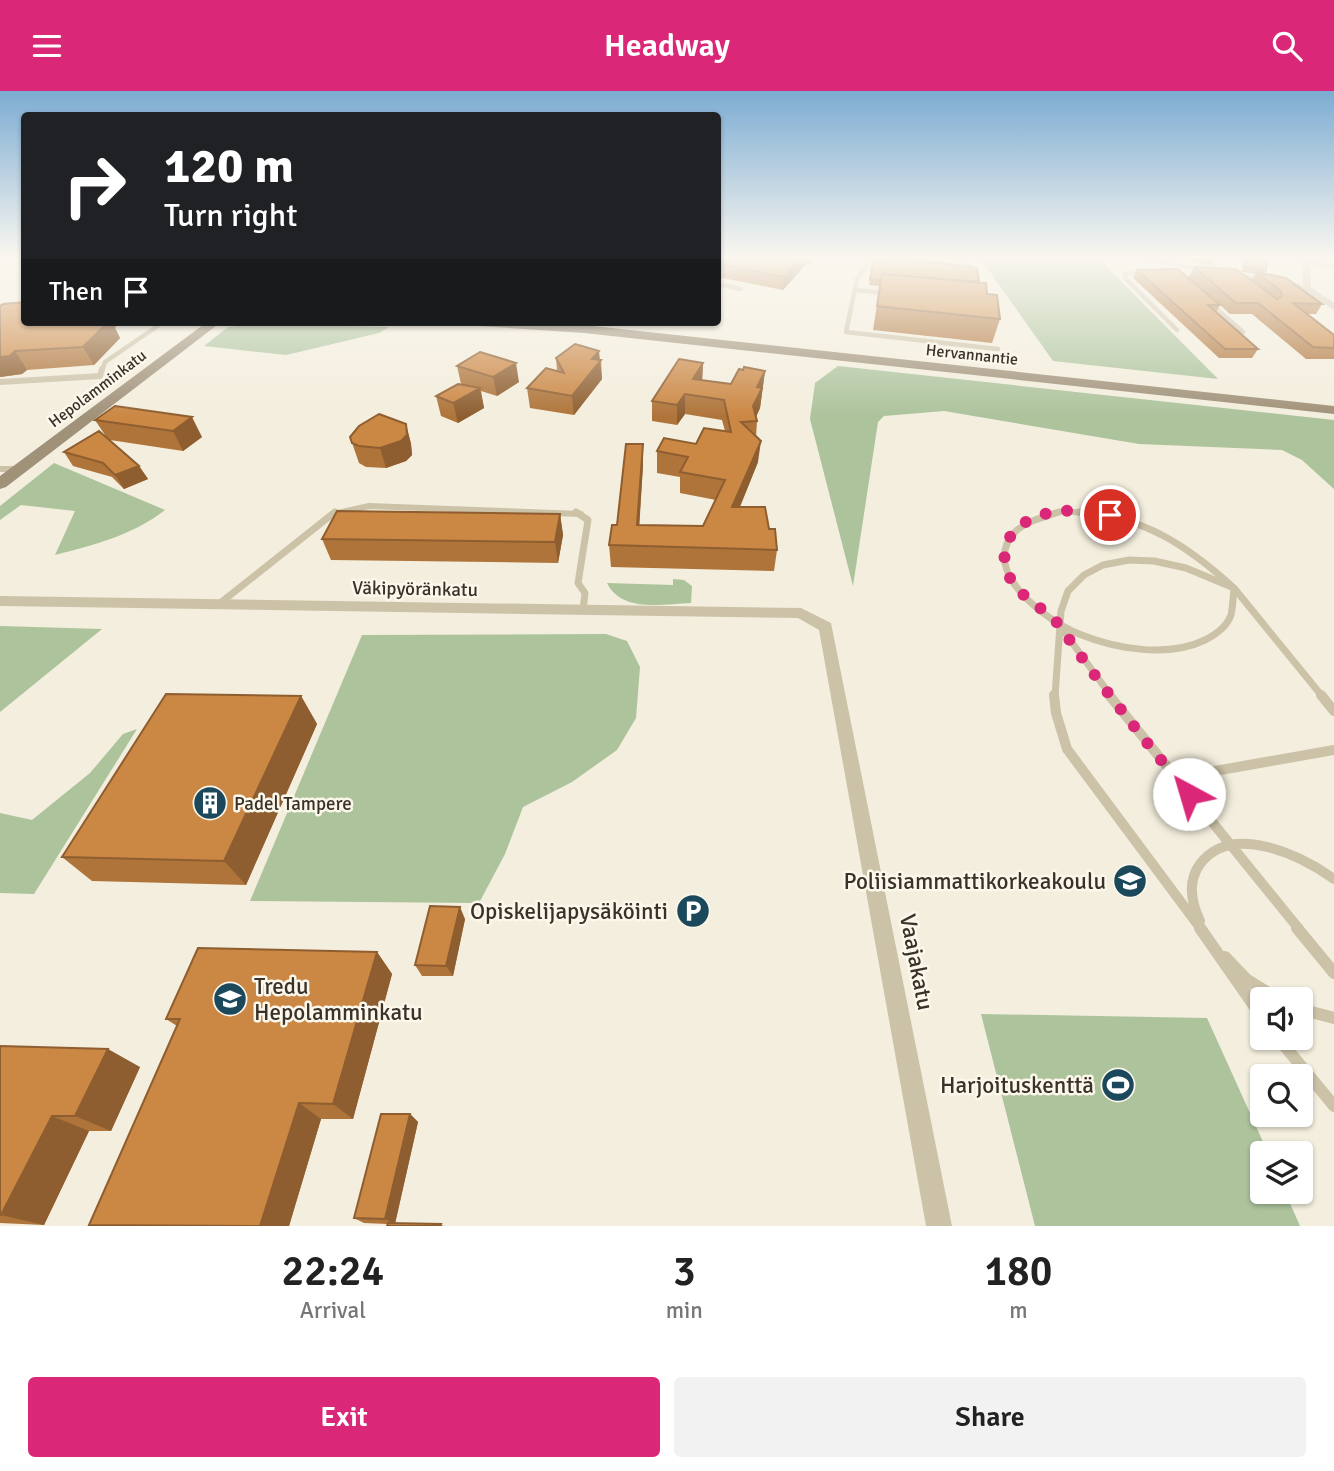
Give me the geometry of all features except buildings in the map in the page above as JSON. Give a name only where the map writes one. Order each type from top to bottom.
[{"type":"main road","name":"Hepolamminkatu","points":[[0,484],[210,326]]},
{"type":"main road","name":"Hervannantie","points":[[539,326],[1334,410]]},
{"type":"street","name":"Väkipyöränkatu","points":[[0,601],[801,613],[825,627]]},
{"type":"street","name":"Vaajakatu","points":[[825,627],[939,1226]]},
{"type":"lane","points":[[851,311],[846,332],[998,349]]},
{"type":"lane","points":[[1158,311],[1177,330]]},
{"type":"lane","points":[[1219,311],[1243,332]]},
{"type":"lane","points":[[0,382],[100,376],[105,362],[158,326]]},
{"type":"lane","points":[[0,469],[19,469]]},
{"type":"lane","points":[[219,604],[336,511],[369,506],[576,512],[584,515],[588,520],[578,583],[585,593],[583,610]]},
{"type":"lane","points":[[1334,711],[1234,588],[1201,557],[1157,529],[1110,515],[1062,511],[1029,521],[1011,534],[1005,545],[1005,560],[1010,577],[1036,607],[1059,625],[1087,667],[1334,973]]},
{"type":"lane","points":[[1234,588],[1185,568],[1154,561],[1129,560],[1103,565],[1084,575],[1068,591],[1059,625],[1055,661],[1056,713],[1067,749],[1250,1000]]},
{"type":"lane","points":[[1059,625],[1131,648],[1166,650],[1194,647],[1212,638],[1232,616],[1234,588]]},
{"type":"lane","points":[[1175,778],[1334,750]]},
{"type":"lane","points":[[1258,987],[1245,979],[1211,943],[1194,909],[1191,881],[1201,859],[1214,850],[1231,845],[1257,845],[1293,855],[1334,879]]},
{"type":"lane","points":[[1313,1012],[1334,1017]]},
{"type":"lane","points":[[1288,1050],[1334,1106]]},
{"type":"green space","points":[[1018,311],[1151,311],[1218,379],[1053,361]]},
{"type":"green space","points":[[228,327],[389,327],[379,333],[286,355],[204,346]]},
{"type":"green space","points":[[838,366],[1334,420],[1334,489],[1302,460],[1282,450],[1139,444],[944,411],[884,416],[878,422],[853,586],[810,419],[815,383]]},
{"type":"green space","points":[[54,463],[165,510],[126,533],[55,555],[75,511],[21,505],[0,520],[0,506]]},
{"type":"green space","points":[[673,579],[684,580],[692,586],[691,603],[633,603],[614,593],[607,583],[673,585]]},
{"type":"green space","points":[[0,626],[102,629],[0,712]]},
{"type":"green space","points":[[606,634],[627,641],[640,667],[636,718],[617,750],[572,782],[523,807],[505,854],[479,903],[250,901],[362,635]]},
{"type":"green space","points":[[137,729],[34,894],[0,893],[0,813],[32,820],[90,773],[123,734]]},
{"type":"green space","name":"Harjoituskenttä","points":[[981,1014],[1207,1018],[1250,1113],[1250,1127],[1256,1127],[1263,1141],[1250,1141],[1250,1204],[1290,1204],[1300,1226],[1035,1226]]},
{"type":"place","name":"Padel Tampere","points":[[210,803]]},
{"type":"place","name":"Poliisiammattikorkeakoulu","points":[[1130,881]]},
{"type":"place","name":"Opiskelijapysäköinti","points":[[693,911]]},
{"type":"place","name":"Tredu Hepolamminkatu","points":[[230,999]]},
{"type":"place","name":"Harjoituskenttä","points":[[1118,1085]]},
{"type":"route","points":[[1110,515],[1062,511],[1029,521],[1011,534],[1005,545],[1005,560],[1010,577],[1021,592],[1059,625],[1087,667],[1189,794]]}]
